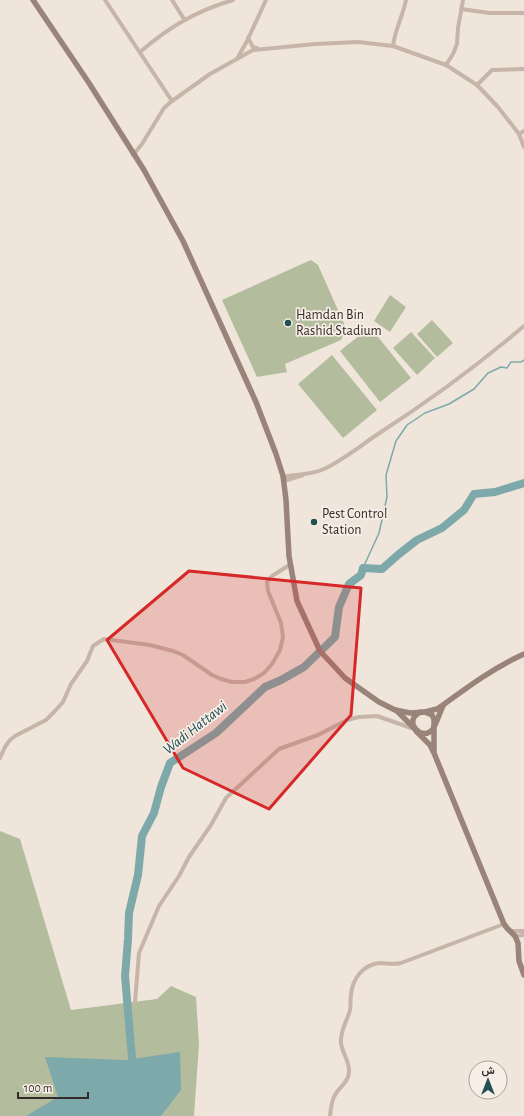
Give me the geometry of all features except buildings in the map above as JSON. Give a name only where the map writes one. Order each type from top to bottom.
[{"type":"street","points":[[33,0],[89,83],[133,155],[144,170],[183,241],[256,402],[276,454],[283,479],[291,564],[297,601],[320,651],[345,678],[379,702],[395,710],[410,713],[423,712],[432,715],[434,719],[434,753]]},
{"type":"street","points":[[105,0],[172,101]]},
{"type":"street","points":[[172,0],[184,19]]},
{"type":"street","points":[[140,52],[155,39],[184,19],[216,5],[232,0]]},
{"type":"street","points":[[236,60],[266,0]]},
{"type":"street","points":[[393,46],[394,35],[403,16],[406,0]]},
{"type":"street","points":[[446,65],[457,44],[463,0]]},
{"type":"street","points":[[461,8],[490,13],[524,13]]},
{"type":"street","points":[[248,38],[253,47],[259,49]]},
{"type":"street","points":[[133,155],[142,144],[164,108],[210,74],[252,50],[315,44],[358,42],[393,46],[433,59],[446,65],[477,85],[498,107],[519,134],[524,147]]},
{"type":"street","points":[[477,85],[492,70],[524,69]]},
{"type":"street","points":[[519,134],[524,131]]},
{"type":"street","points":[[283,479],[324,469],[420,407],[469,372],[524,326]]},
{"type":"street","points":[[0,758],[10,740],[46,720],[63,702],[71,684],[87,662],[93,646],[104,639],[150,644],[173,650],[183,654],[221,680],[245,682],[264,673],[272,664],[280,650],[283,637],[280,623],[268,591],[267,582],[272,576],[291,564]]},
{"type":"street","points":[[415,730],[413,725],[414,718],[418,713],[437,709],[481,678],[508,661],[524,654]]},
{"type":"street","points":[[135,1002],[139,953],[159,906],[211,825],[226,798],[279,749],[318,735],[347,720],[359,717],[377,716],[420,733],[426,733],[434,726],[443,705]]},
{"type":"street","points":[[395,710],[430,745],[434,753],[504,924],[515,936],[519,951],[519,961],[524,974]]},
{"type":"street","points":[[330,1116],[334,1097],[349,1077],[349,1066],[342,1050],[342,1033],[350,1011],[352,987],[361,972],[375,964],[401,963],[504,924]]},
{"type":"street","points":[[509,931],[524,931]]},
{"type":"street","points":[[515,936],[524,935]]},
{"type":"highlighted area","points":[[189,571],[361,588],[351,715],[269,809],[183,768],[107,640]]},
{"type":"green space","name":"Hamdan Bin Rashid Stadium","points":[[311,260],[318,265],[346,328],[341,340],[285,364],[287,372],[257,377],[222,300]]},
{"type":"green space","points":[[390,295],[406,307],[390,332],[374,321]]},
{"type":"green space","points":[[432,320],[453,343],[437,357],[417,334]]},
{"type":"green space","points":[[370,327],[411,378],[380,402],[340,351]]},
{"type":"green space","points":[[411,332],[435,358],[417,375],[393,348]]},
{"type":"green space","points":[[332,355],[377,410],[343,438],[298,384]]},
{"type":"green space","points":[[0,831],[20,839],[71,1010],[157,999],[171,986],[196,997],[199,1044],[194,1116],[0,1116]]},
{"type":"water","points":[[180,1052],[181,1090],[161,1116],[26,1116],[58,1097],[45,1057],[125,1060]]},
{"type":"waterway","points":[[363,568],[379,533],[387,497],[386,475],[396,441],[407,425],[425,413],[449,404],[474,389],[488,373],[501,367],[507,368],[511,362],[521,362],[524,360]]},
{"type":"waterway","name":"Wadi Hattawi","points":[[133,1070],[125,976],[129,913],[138,875],[142,836],[154,813],[161,787],[170,763],[216,733],[265,687],[304,667],[335,637],[339,607],[349,584],[361,575],[363,568],[382,569],[417,540],[442,528],[464,510],[474,494],[495,492],[524,483]]},
{"type":"place","name":"Hamdan Bin Rashid Stadium","points":[[288,323]]},
{"type":"place","name":"Pest Control Station","points":[[314,522]]}]
